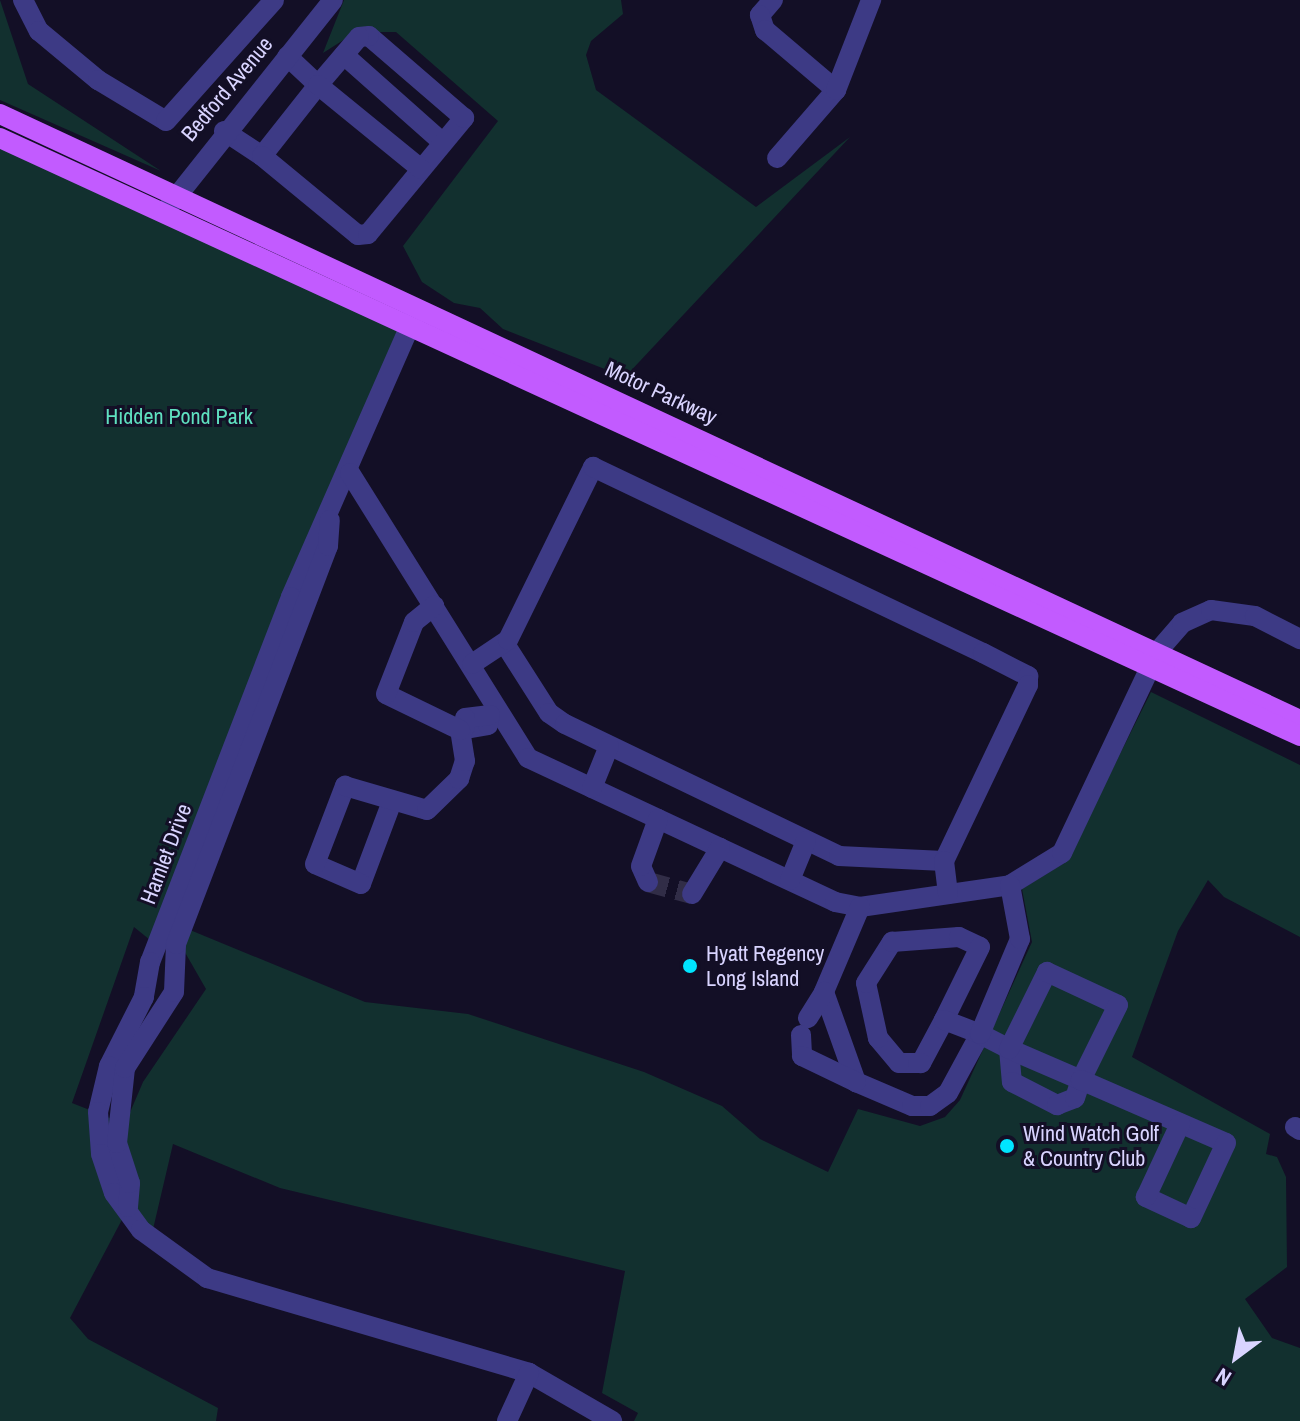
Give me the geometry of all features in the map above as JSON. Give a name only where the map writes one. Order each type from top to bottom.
[{"type":"main road","name":"Motor Parkway","points":[[0,114],[419,306],[1300,720]]},
{"type":"main road","name":"Motor Parkway","points":[[0,138],[1148,671],[1300,736]]},
{"type":"street","points":[[23,0],[39,31],[98,80],[166,121],[274,0]]},
{"type":"street","name":"Bedford Avenue","points":[[164,213],[174,193],[333,0]]},
{"type":"street","points":[[773,0],[760,15],[765,30],[836,90]]},
{"type":"street","points":[[777,158],[836,90],[871,0]]},
{"type":"street","points":[[224,131],[262,156],[358,235],[368,234],[464,118],[460,110],[369,36],[344,55],[262,156]]},
{"type":"street","points":[[344,55],[443,143]]},
{"type":"street","points":[[287,56],[421,169]]},
{"type":"street","name":"Hamlet Drive","points":[[419,306],[330,520],[291,597],[150,962],[144,997],[129,1016],[98,1112],[109,1180],[141,1230],[207,1278],[529,1373],[612,1421]]},
{"type":"street","points":[[472,664],[505,644],[593,467],[983,653],[1028,676],[1028,685],[944,861],[948,894]]},
{"type":"street","points":[[350,473],[472,664],[495,713],[528,758],[790,880],[860,907],[1010,885],[1062,853],[1158,651],[1182,623],[1211,610],[1255,616],[1300,639]]},
{"type":"street","name":"Hamlet Drive","points":[[128,1207],[130,1183],[117,1143],[120,1088],[151,1030],[165,1015],[176,971],[176,944],[328,546],[330,520]]},
{"type":"street","points":[[434,606],[414,622],[386,694],[462,729],[488,725],[495,713]]},
{"type":"street","points":[[505,644],[549,713],[609,746],[806,841],[868,861],[944,861]]},
{"type":"street","points":[[391,804],[361,884],[315,864],[345,786],[391,804],[427,810],[446,796],[465,761],[462,729]]},
{"type":"street","points":[[592,788],[609,746]]},
{"type":"street","points":[[648,882],[641,866],[658,819]]},
{"type":"street","points":[[790,880],[806,841]]},
{"type":"street","points":[[692,894],[720,848]]},
{"type":"street","points":[[860,907],[824,992],[805,1026],[802,1056],[912,1106],[930,1106],[948,1093],[980,1034],[1020,939],[1010,885]]},
{"type":"street","points":[[959,937],[980,947],[944,1020],[921,1063],[899,1063],[878,1038],[866,983],[892,942],[959,937]]},
{"type":"street","points":[[150,962],[176,971]]},
{"type":"street","points":[[1047,972],[1118,1005],[1075,1098],[1057,1105],[1012,1082],[1009,1049],[1047,972]]},
{"type":"street","points":[[824,992],[856,1082]]},
{"type":"street","points":[[129,1016],[151,1030]]},
{"type":"street","points":[[944,1020],[1226,1143],[1191,1218],[1146,1197],[1180,1124]]},
{"type":"street","points":[[507,1421],[529,1373]]},
{"type":"green space","points":[[0,0],[28,84],[161,171],[0,100]]},
{"type":"green space","points":[[344,0],[621,0],[623,14],[591,41],[586,55],[596,90],[756,207],[850,137],[625,377],[503,329],[480,308],[454,303],[422,282],[403,246],[498,121],[396,32],[356,32],[323,53]]},
{"type":"green space","name":"Hidden Pond Park","points":[[0,138],[409,326],[155,944],[134,927],[72,1103],[125,1124],[143,1082],[206,989],[175,935],[190,930],[365,1002],[468,1014],[644,1072],[722,1106],[760,1139],[828,1172],[858,1109],[920,1126],[945,1117],[960,1100],[1032,942],[1022,889],[1066,862],[1151,692],[1300,765],[1300,937],[1224,897],[1208,880],[1178,931],[1132,1057],[1270,1134],[1266,1154],[1277,1157],[1286,1177],[1287,1267],[1245,1299],[1272,1338],[1300,1348],[1300,1421],[634,1421],[638,1413],[602,1393],[625,1271],[280,1188],[173,1144],[150,1242],[126,1212],[70,1318],[88,1339],[218,1408],[216,1421],[0,1421]]},
{"type":"tunnel","points":[[648,882],[692,894]]},
{"type":"place","name":"Hyatt Regency Long Island","points":[[690,966]]},
{"type":"place","name":"Wind Watch Golf & Country Club","points":[[1007,1146]]}]
